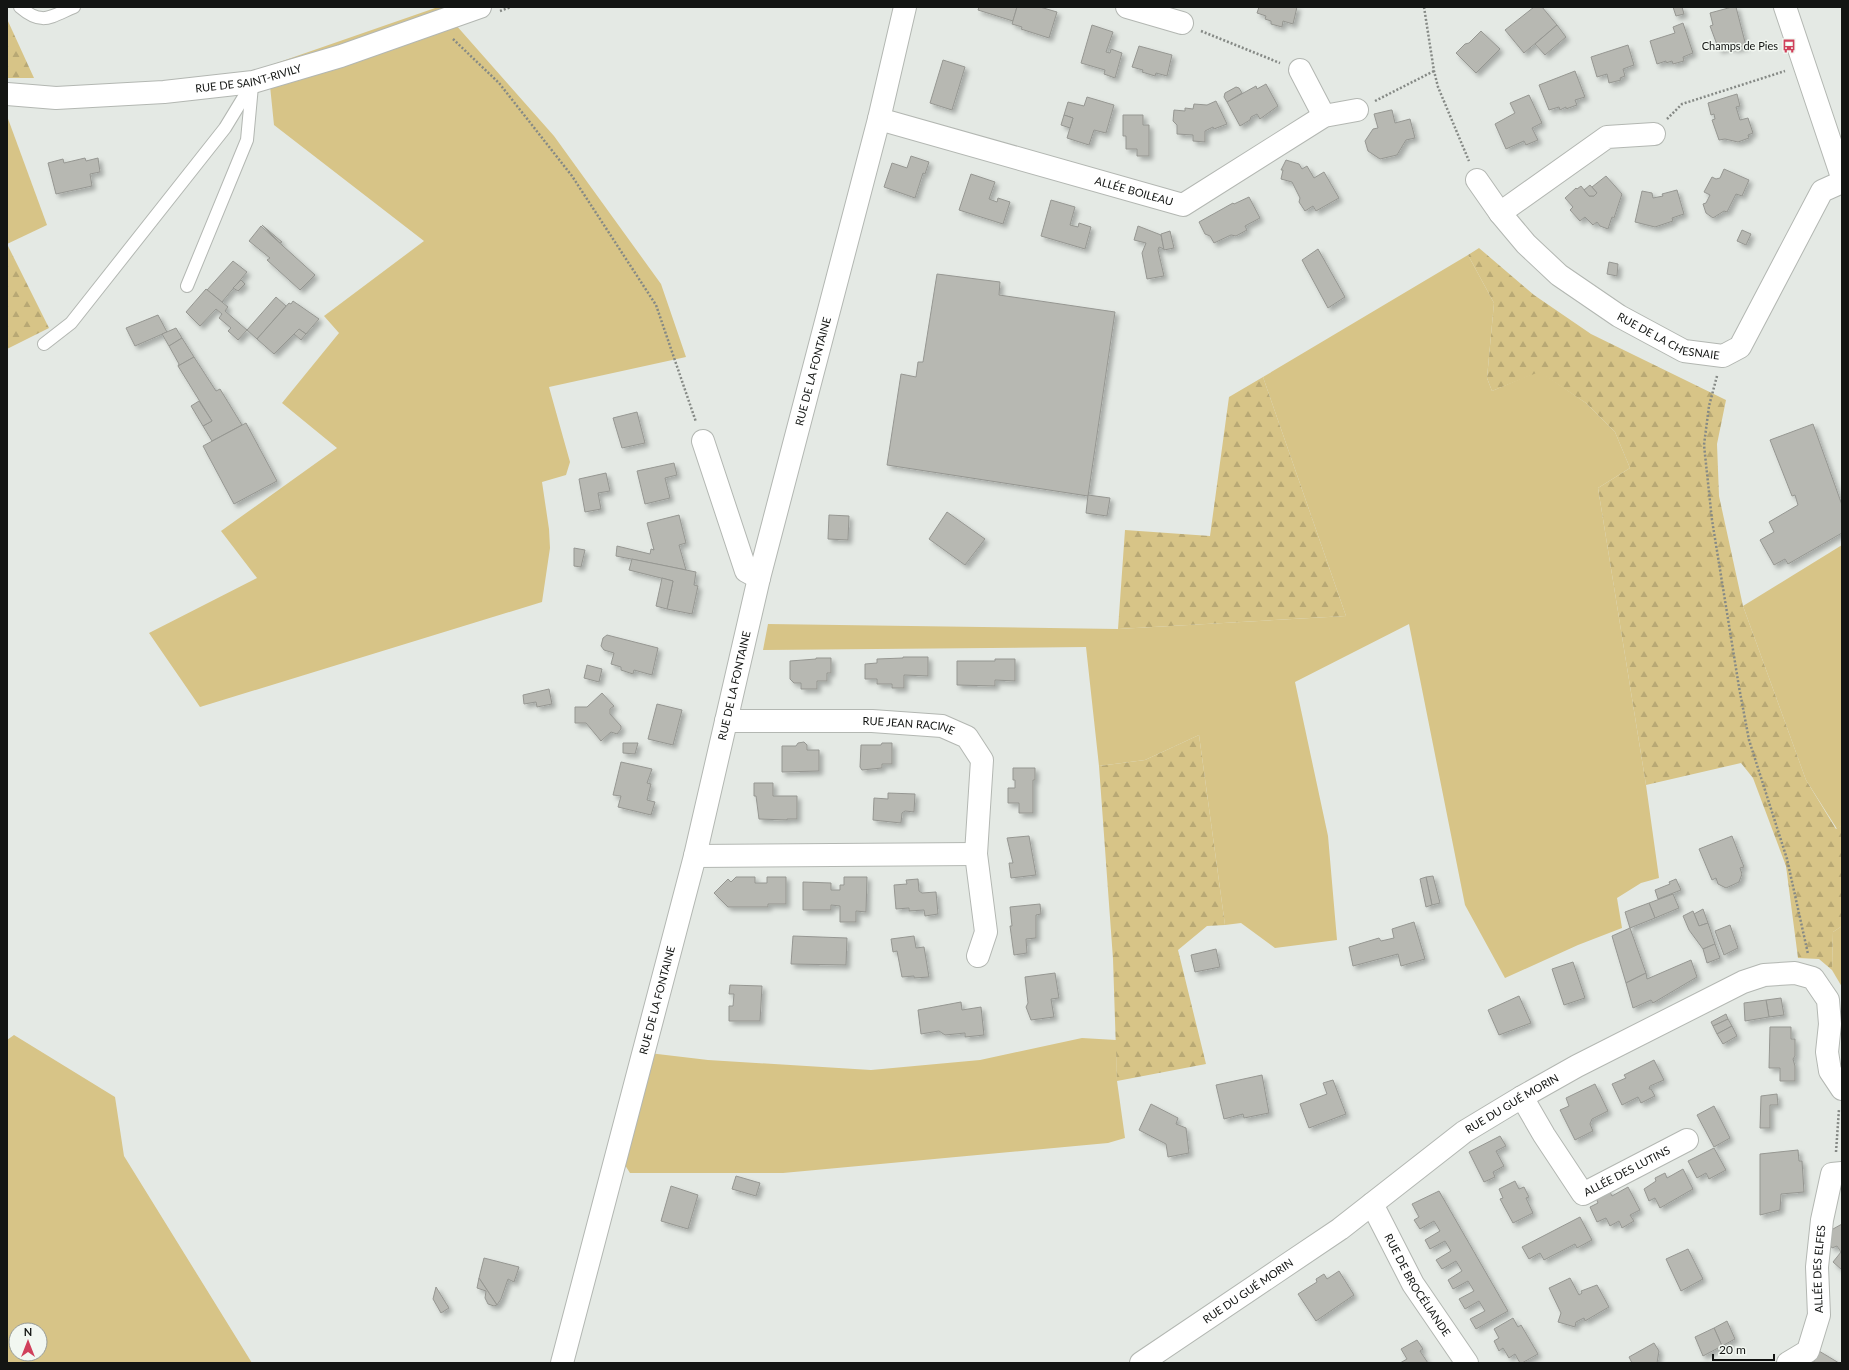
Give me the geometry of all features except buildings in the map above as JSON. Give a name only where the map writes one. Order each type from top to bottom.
[{"type":"street","name":"RUE DE SAINT-RIVILY","points":[[7,94],[56,98],[164,92],[253,82],[341,56],[480,7]]},
{"type":"street","name":"RUE DE LA FONTAINE","points":[[562,1363],[694,856],[759,578],[879,119],[905,7]]},
{"type":"street","points":[[1127,7],[1182,23]]},
{"type":"street","points":[[1785,7],[1803,65],[1842,177]]},
{"type":"street","points":[[1300,70],[1324,116]]},
{"type":"street","name":"ALLÉE BOILEAU","points":[[879,119],[1183,205],[1324,116],[1357,110]]},
{"type":"street","points":[[1500,213],[1607,137],[1654,134]]},
{"type":"street","name":"RUE DE LA CHESNAIE","points":[[1477,180],[1500,213],[1526,244],[1559,275],[1619,316],[1684,351],[1723,356],[1740,347],[1822,192],[1842,182]]},
{"type":"street","points":[[703,441],[746,571],[759,578]]},
{"type":"street","name":"RUE JEAN RACINE","points":[[726,721],[872,721],[942,726],[968,737],[982,760],[976,854],[986,932],[978,956]]},
{"type":"street","points":[[694,856],[976,854]]},
{"type":"street","name":"RUE DU GUÉ MORIN","points":[[1141,1363],[1340,1230],[1464,1132],[1522,1097],[1577,1066],[1743,982],[1764,975],[1795,972],[1813,978]]},
{"type":"street","points":[[1813,978],[1828,1000],[1830,1024],[1827,1052],[1830,1071],[1841,1097]]},
{"type":"street","name":"ALLÉE DES LUTINS","points":[[1522,1097],[1544,1135],[1583,1194],[1687,1140]]},
{"type":"street","name":"ALLÉE DES ELFES","points":[[1788,1363],[1808,1351],[1819,1315],[1817,1268],[1822,1220],[1832,1174],[1839,1163]]},
{"type":"street","name":"RUE DE BROCÉLIANDE","points":[[1372,1204],[1413,1284],[1467,1363]]},
{"type":"lane","points":[[20,7],[31,17],[46,18],[74,7]]},
{"type":"lane","points":[[187,286],[246,140],[253,82]]},
{"type":"lane","points":[[44,344],[72,323],[225,128],[253,82]]},
{"type":"path","points":[[1424,7],[1438,87],[1477,180]]},
{"type":"path","points":[[434,23],[445,31],[499,83],[572,176],[656,305],[703,441]]},
{"type":"path","points":[[1182,23],[1300,70]]},
{"type":"path","points":[[1654,134],[1682,104],[1803,65]]},
{"type":"path","points":[[1357,110],[1434,71]]},
{"type":"path","points":[[1723,356],[1709,406],[1704,445],[1712,520],[1749,740],[1787,859],[1813,978]]},
{"type":"path","points":[[1839,1163],[1841,1097]]},
{"type":"green space","points":[[440,7],[554,136],[661,284],[686,357],[549,387],[570,462],[566,475],[542,482],[549,529],[550,548],[542,602],[200,707],[149,633],[257,578],[221,531],[337,448],[282,403],[339,333],[324,316],[424,241],[274,125],[268,66]]},
{"type":"green space","points":[[7,19],[34,78],[7,78]]},
{"type":"green space","points":[[7,116],[47,225],[7,244]]},
{"type":"green space","points":[[7,244],[49,328],[7,349]]},
{"type":"green space","points":[[1479,248],[1534,295],[1591,334],[1726,400],[1717,444],[1719,496],[1743,606],[1806,780],[1836,829],[1842,825],[1842,926],[1833,932],[1832,970],[1819,959],[1798,958],[1786,866],[1753,778],[1741,763],[1646,785],[1598,488],[1630,468],[1615,432],[1586,403],[1539,372],[1492,391],[1487,378],[1494,303],[1468,255]]},
{"type":"green space","points":[[1468,255],[1494,303],[1487,378],[1492,391],[1539,371],[1586,403],[1615,432],[1630,468],[1598,488],[1646,785],[1659,878],[1641,883],[1617,898],[1622,928],[1578,945],[1505,978],[1465,905],[1409,624],[1295,682],[1328,836],[1337,940],[1275,948],[1241,923],[1225,925],[1199,735],[1145,760],[1099,766],[1086,647],[763,650],[768,624],[1118,629],[1346,616],[1263,377]]},
{"type":"green space","points":[[1263,377],[1346,616],[1118,629],[1125,530],[1210,536],[1229,397]]},
{"type":"green space","points":[[1842,545],[1842,825],[1837,829],[1806,780],[1743,606]]},
{"type":"green space","points":[[1199,735],[1225,925],[1207,926],[1178,950],[1206,1064],[1117,1081],[1113,959],[1099,766],[1145,760]]},
{"type":"green space","points":[[1842,926],[1842,987],[1832,970],[1833,932]]},
{"type":"green space","points":[[14,1035],[115,1097],[124,1156],[252,1363],[7,1363],[7,1040]]},
{"type":"green space","points":[[1082,1038],[1116,1040],[1117,1081],[1125,1138],[1108,1143],[783,1173],[630,1173],[623,1162],[649,1053],[708,1060],[871,1070],[980,1060]]},
{"type":"place","name":"Champs de Pies","points":[[1789,46]]}]
